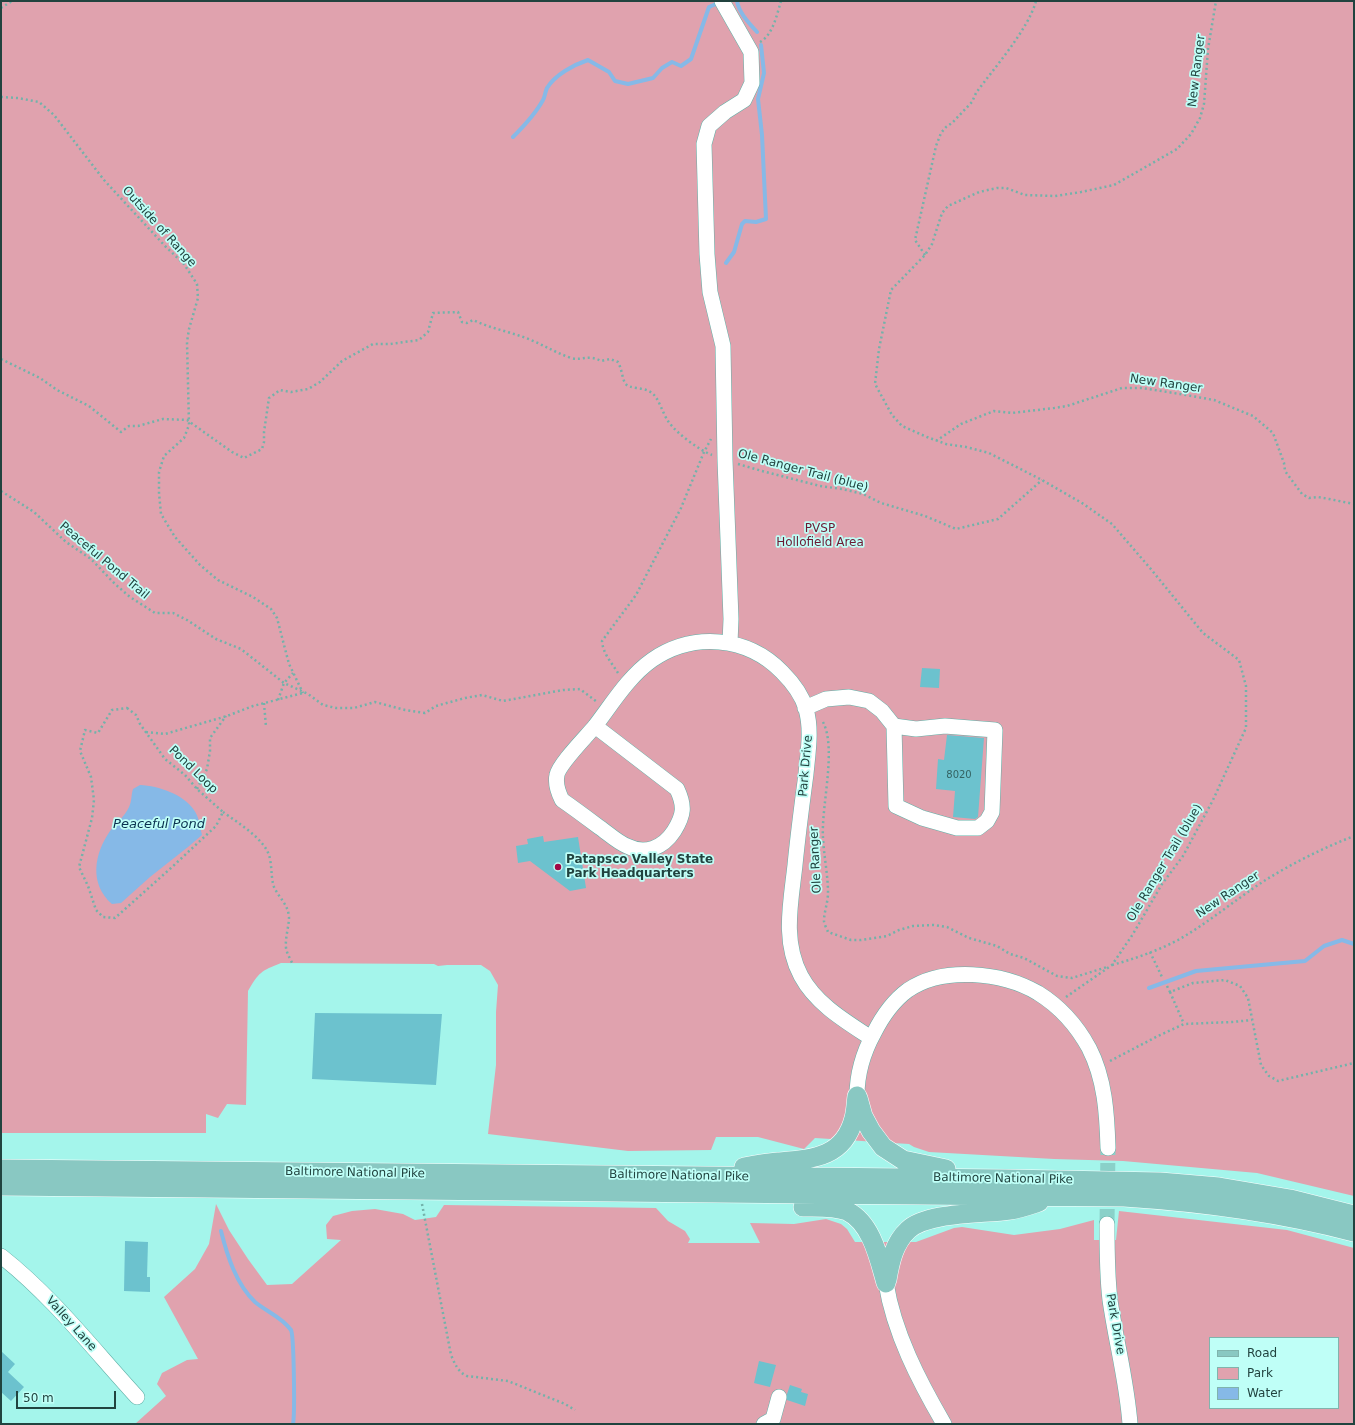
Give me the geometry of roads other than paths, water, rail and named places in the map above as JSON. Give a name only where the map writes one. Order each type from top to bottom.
[{"type":"main road","points":[[687,1176],[776,1162],[804,1160],[831,1152],[841,1143],[854,1119],[857,1096]]},
{"type":"main road","points":[[857,1096],[863,1116],[871,1131],[883,1147],[903,1160],[1007,1179]]},
{"type":"main road","name":"Baltimore National Pike","points":[[1,1169],[1007,1179],[1160,1182],[1212,1187],[1290,1199],[1354,1215]]},
{"type":"main road","name":"Baltimore National Pike","points":[[1,1186],[1124,1197],[1212,1204],[1286,1216],[1354,1232]]},
{"type":"main road","points":[[707,1193],[762,1205],[828,1207],[846,1211],[857,1218],[866,1228],[880,1261],[886,1283]]},
{"type":"main road","points":[[886,1283],[890,1260],[899,1241],[909,1229],[924,1221],[948,1216],[1011,1210],[1056,1196]]},
{"type":"street","points":[[722,1],[751,52],[752,82],[744,100],[725,112],[709,126],[704,144],[707,254],[710,292],[723,346],[725,460],[731,619],[730,643]]},
{"type":"street","name":"Park Drive","points":[[595,726],[677,789],[681,798],[683,810],[680,822],[663,844],[653,850],[639,851],[626,846],[562,800],[558,792],[557,773],[625,686],[651,661],[664,653],[680,646],[714,642],[730,643],[746,647],[772,663],[792,684],[810,706],[810,738],[789,917],[791,950],[801,977],[818,999],[841,1019],[871,1038]]},
{"type":"street","points":[[810,706],[826,700],[848,697],[868,702],[882,711],[894,726],[896,806],[922,818],[957,828],[978,828],[987,821],[992,812],[995,730],[945,726],[916,729],[894,726]]},
{"type":"street","points":[[857,1096],[859,1069],[871,1038],[889,1009],[907,991],[920,983],[935,978],[952,975],[970,974],[1008,981],[1038,993],[1070,1020],[1081,1035],[1097,1067],[1103,1085],[1106,1107],[1108,1148]]},
{"type":"street","name":"Park Drive","points":[[1107,1224],[1110,1300],[1126,1386],[1130,1424]]},
{"type":"street","name":"Valley Lane","points":[[1,1256],[44,1294],[137,1397]]},
{"type":"street","points":[[886,1283],[889,1305],[898,1329],[930,1400],[944,1424]]},
{"type":"street","points":[[764,1424],[774,1419],[779,1397]]},
{"type":"water","name":"Peaceful Pond","points":[[140,785],[163,789],[184,799],[196,813],[202,835],[150,877],[121,903],[112,904],[105,896],[97,878],[96,869],[100,849],[110,831],[129,807],[133,789]]},
{"type":"waterway","points":[[737,1],[742,14],[757,32]]},
{"type":"waterway","points":[[513,137],[544,99],[550,83],[565,71],[582,62],[588,60],[609,72],[615,81],[628,84],[653,78],[662,68],[672,62],[681,66],[691,59],[709,7],[716,4]]},
{"type":"waterway","points":[[726,263],[734,252],[742,224],[745,221],[756,222],[766,219],[762,135],[758,99],[764,73],[761,45]]},
{"type":"waterway","points":[[1149,988],[1196,971],[1305,961],[1324,946],[1342,940],[1354,944]]},
{"type":"waterway","points":[[221,1231],[233,1269],[248,1295],[260,1306],[279,1318],[291,1330],[294,1376],[293,1424]]},
{"type":"tunnel","points":[[1107,1224],[1108,1148]]},
{"type":"place","name":"Patapsco Valley State Park Headquarters","points":[[558,867]]},
{"type":"park label","name":"PVSP Hollofield Area","points":[[820,536]]}]
